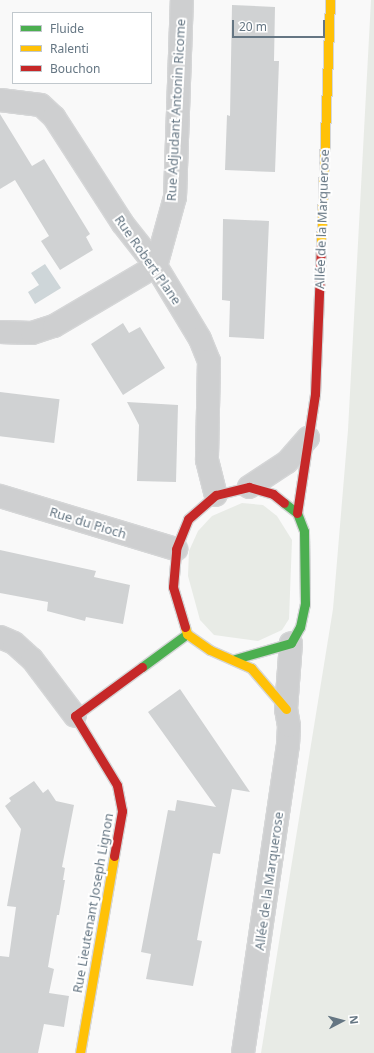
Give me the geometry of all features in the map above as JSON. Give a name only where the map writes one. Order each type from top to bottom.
[{"type":"street","name":"Rue Adjudant Antonin Ricome","points":[[156,266],[175,196],[182,0]]},
{"type":"street","name":"Allée de la Marquerose","points":[[297,513],[315,394],[330,0]]},
{"type":"street","name":"Rue Robert Plane","points":[[0,100],[41,105],[54,117],[123,224],[156,266],[200,339],[209,361],[207,460],[216,495]]},
{"type":"street","points":[[0,332],[32,332],[54,326],[156,266]]},
{"type":"street","points":[[286,709],[251,668],[235,659],[210,650],[187,634],[173,587],[176,549],[188,519],[216,495],[249,487],[287,462],[308,438]]},
{"type":"street","points":[[235,659],[273,650],[291,643],[300,627],[305,604],[306,557],[304,531],[297,513],[273,494],[249,487]]},
{"type":"street","name":"Rue du Pioch","points":[[0,496],[176,549]]},
{"type":"street","points":[[0,637],[14,643],[32,660],[75,716],[187,634]]},
{"type":"street","name":"Allée de la Marquerose","points":[[244,1053],[288,745],[289,726],[286,709],[291,643]]},
{"type":"street","name":"Rue Lieutenant Joseph Lignon","points":[[75,716],[117,785],[122,811],[80,1053]]},
{"type":"shaded area","points":[[371,0],[374,0],[374,1053],[261,1053],[333,609],[348,430]]},
{"type":"shaded area","points":[[45,264],[61,288],[35,304],[28,292],[39,285],[31,273]]},
{"type":"shaded area","points":[[242,503],[263,505],[277,516],[292,540],[289,619],[282,630],[258,641],[214,635],[200,620],[188,576],[189,551],[198,531],[212,516]]},
{"type":"building","points":[[232,5],[275,7],[274,61],[279,61],[275,172],[225,170],[227,115],[230,116]]},
{"type":"building","points":[[0,114],[32,166],[44,159],[90,234],[86,237],[93,250],[60,270],[41,241],[49,236],[15,180],[0,189]]},
{"type":"building","points":[[223,219],[269,221],[264,339],[229,337],[230,301],[222,300]]},
{"type":"building","points":[[123,323],[129,333],[140,327],[165,368],[123,395],[91,344]]},
{"type":"building","points":[[0,392],[60,399],[54,443],[0,436]]},
{"type":"building","points":[[127,402],[178,405],[176,482],[137,481],[139,425]]},
{"type":"building","points":[[0,550],[96,571],[94,577],[130,585],[123,624],[86,617],[85,621],[47,611],[48,602],[0,593]]},
{"type":"building","points":[[180,689],[250,792],[232,789],[220,854],[213,853],[197,940],[202,941],[193,986],[146,979],[151,954],[141,952],[168,810],[175,811],[177,800],[216,807],[148,712]]},
{"type":"building","points":[[34,781],[43,793],[48,789],[56,801],[74,805],[62,867],[65,868],[63,880],[65,880],[48,967],[54,969],[49,993],[69,996],[64,1027],[44,1024],[38,1053],[0,1053],[0,956],[9,957],[16,907],[7,906],[21,829],[5,806],[11,801],[9,798]]},
{"type":"traffic: fast","points":[[235,659],[291,643],[300,627],[305,604],[304,531],[297,513],[284,503]]},
{"type":"traffic: fast","points":[[142,667],[187,634]]},
{"type":"traffic: slow","points":[[321,246],[330,0]]},
{"type":"traffic: slow","points":[[185,627],[187,634],[210,650],[251,668],[286,709]]},
{"type":"traffic: slow","points":[[80,1053],[114,856]]},
{"type":"traffic: jam","points":[[297,513],[315,394],[321,246]]},
{"type":"traffic: jam","points":[[185,627],[173,587],[176,549],[188,519],[216,495],[249,487],[273,494],[284,503]]},
{"type":"traffic: jam","points":[[114,856],[122,811],[117,785],[75,716],[142,667]]}]
